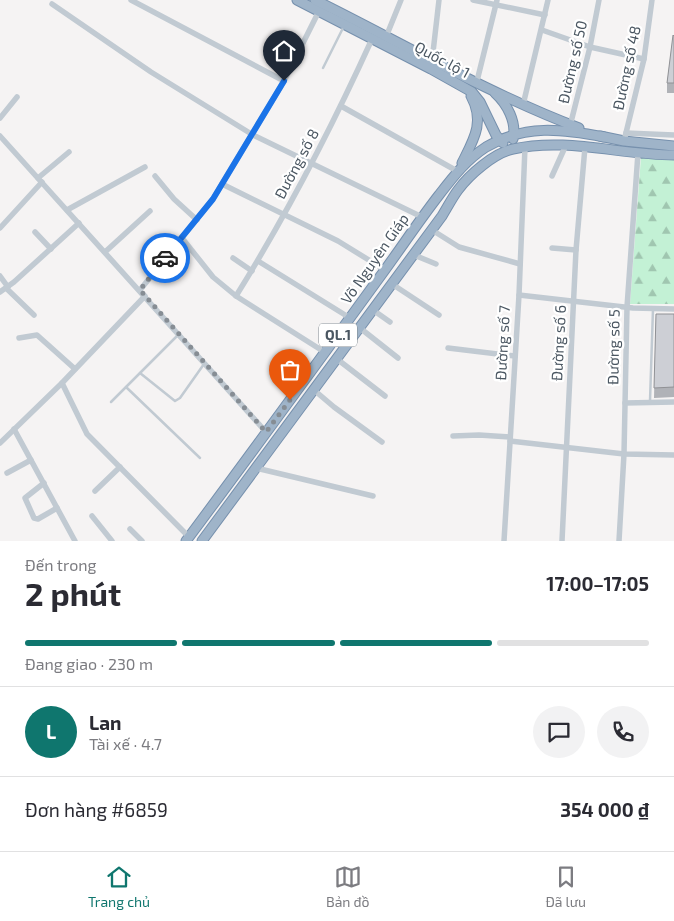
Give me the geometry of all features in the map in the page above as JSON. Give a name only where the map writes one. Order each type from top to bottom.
[{"type":"highway","name":"Quốc lộ 1","points":[[297,0],[318,3],[570,127],[604,137],[625,137],[673,149]]},
{"type":"highway","name":"Quốc lộ 1","points":[[318,3],[345,25],[472,92],[480,102],[499,140],[511,149]]},
{"type":"highway","points":[[491,88],[509,112],[514,135],[511,149]]},
{"type":"highway","points":[[458,170],[473,142],[479,122],[474,101],[468,89]]},
{"type":"highway","name":"Võ Nguyên Giáp","points":[[188,539],[326,353],[422,217],[458,170],[472,157],[499,140],[536,130],[570,127]]},
{"type":"highway","name":"QL.1","points":[[511,149],[566,145],[638,153],[673,149]]},
{"type":"highway","name":"Võ Nguyên Giáp","points":[[202,541],[414,255],[458,190],[471,175],[492,159],[511,149]]},
{"type":"street","points":[[131,0],[284,81]]},
{"type":"street","points":[[386,37],[401,0]]},
{"type":"street","points":[[432,60],[439,0]]},
{"type":"street","points":[[473,0],[496,2],[545,15]]},
{"type":"street","points":[[523,105],[548,0]]},
{"type":"street","name":"Đường số 50","points":[[570,127],[590,47],[599,0]]},
{"type":"street","name":"Đường số 48","points":[[625,137],[644,59],[652,0]]},
{"type":"street","points":[[477,82],[496,2]]},
{"type":"street","points":[[140,290],[213,199],[253,135],[284,81],[318,3]]},
{"type":"street","points":[[52,4],[151,72],[253,135],[422,217]]},
{"type":"street","points":[[542,30],[590,47],[644,59]]},
{"type":"street","name":"Đường số 8","points":[[236,296],[284,216],[341,106],[372,39]]},
{"type":"street","points":[[0,118],[17,97]]},
{"type":"street","points":[[341,106],[458,170]]},
{"type":"street","points":[[0,136],[266,432]]},
{"type":"street","points":[[625,137],[673,136],[673,149]]},
{"type":"street","points":[[552,176],[566,145]]},
{"type":"street","name":"Đường số 7","points":[[504,541],[526,147]]},
{"type":"street","name":"Đường số 6","points":[[562,541],[576,250],[585,147]]},
{"type":"street","points":[[0,228],[40,180],[69,152]]},
{"type":"street","name":"Đường số 5","points":[[619,541],[624,454],[627,307],[638,153]]},
{"type":"street","points":[[67,210],[145,167]]},
{"type":"street","points":[[155,176],[174,199],[197,220]]},
{"type":"street","points":[[222,184],[338,241],[385,270]]},
{"type":"street","points":[[105,252],[150,211]]},
{"type":"street","points":[[0,292],[79,223]]},
{"type":"street","points":[[432,230],[459,247],[520,264]]},
{"type":"street","points":[[35,232],[51,249]]},
{"type":"street","points":[[182,238],[213,277],[236,296],[326,353]]},
{"type":"street","points":[[552,248],[576,250]]},
{"type":"street","points":[[414,255],[436,264]]},
{"type":"street","points":[[233,258],[252,271]]},
{"type":"street","points":[[258,261],[350,318]]},
{"type":"street","points":[[0,276],[7,287],[34,315]]},
{"type":"street","points":[[392,284],[439,315]]},
{"type":"street","points":[[519,295],[627,307],[674,309]]},
{"type":"street","points":[[0,443],[75,370],[145,296]]},
{"type":"street","points":[[373,310],[390,322]]},
{"type":"street","points":[[360,328],[398,358]]},
{"type":"street","points":[[19,338],[37,335],[75,370]]},
{"type":"street","points":[[448,348],[515,356]]},
{"type":"street","points":[[337,359],[385,396]]},
{"type":"street","points":[[62,383],[83,429],[188,539]]},
{"type":"street","points":[[314,390],[382,442]]},
{"type":"street","points":[[625,403],[674,402]]},
{"type":"street","points":[[14,429],[75,541]]},
{"type":"street","points":[[454,436],[479,435],[566,448],[624,454],[674,455]]},
{"type":"street","points":[[7,473],[31,460]]},
{"type":"street","points":[[95,491],[120,467]]},
{"type":"street","points":[[256,468],[373,496]]},
{"type":"street","points":[[44,483],[25,498],[34,518],[38,518],[57,508]]},
{"type":"street","points":[[92,516],[112,541]]},
{"type":"street","points":[[130,529],[142,541]]},
{"type":"lane","points":[[323,68],[345,25]]},
{"type":"lane","points":[[650,402],[653,308]]},
{"type":"lane","points":[[111,402],[179,334]]},
{"type":"lane","points":[[140,373],[175,401],[180,398],[205,363]]},
{"type":"lane","points":[[126,387],[200,458]]},
{"type":"green space","points":[[641,157],[674,158],[674,304],[630,304]]},
{"type":"building","points":[[673,35],[674,83],[667,83]]},
{"type":"building","points":[[656,314],[674,314],[674,387],[654,388]]},
{"type":"way so far","points":[[165,258],[140,290],[266,432],[290,400]]},
{"type":"route","points":[[165,258],[213,199],[284,81]]}]
